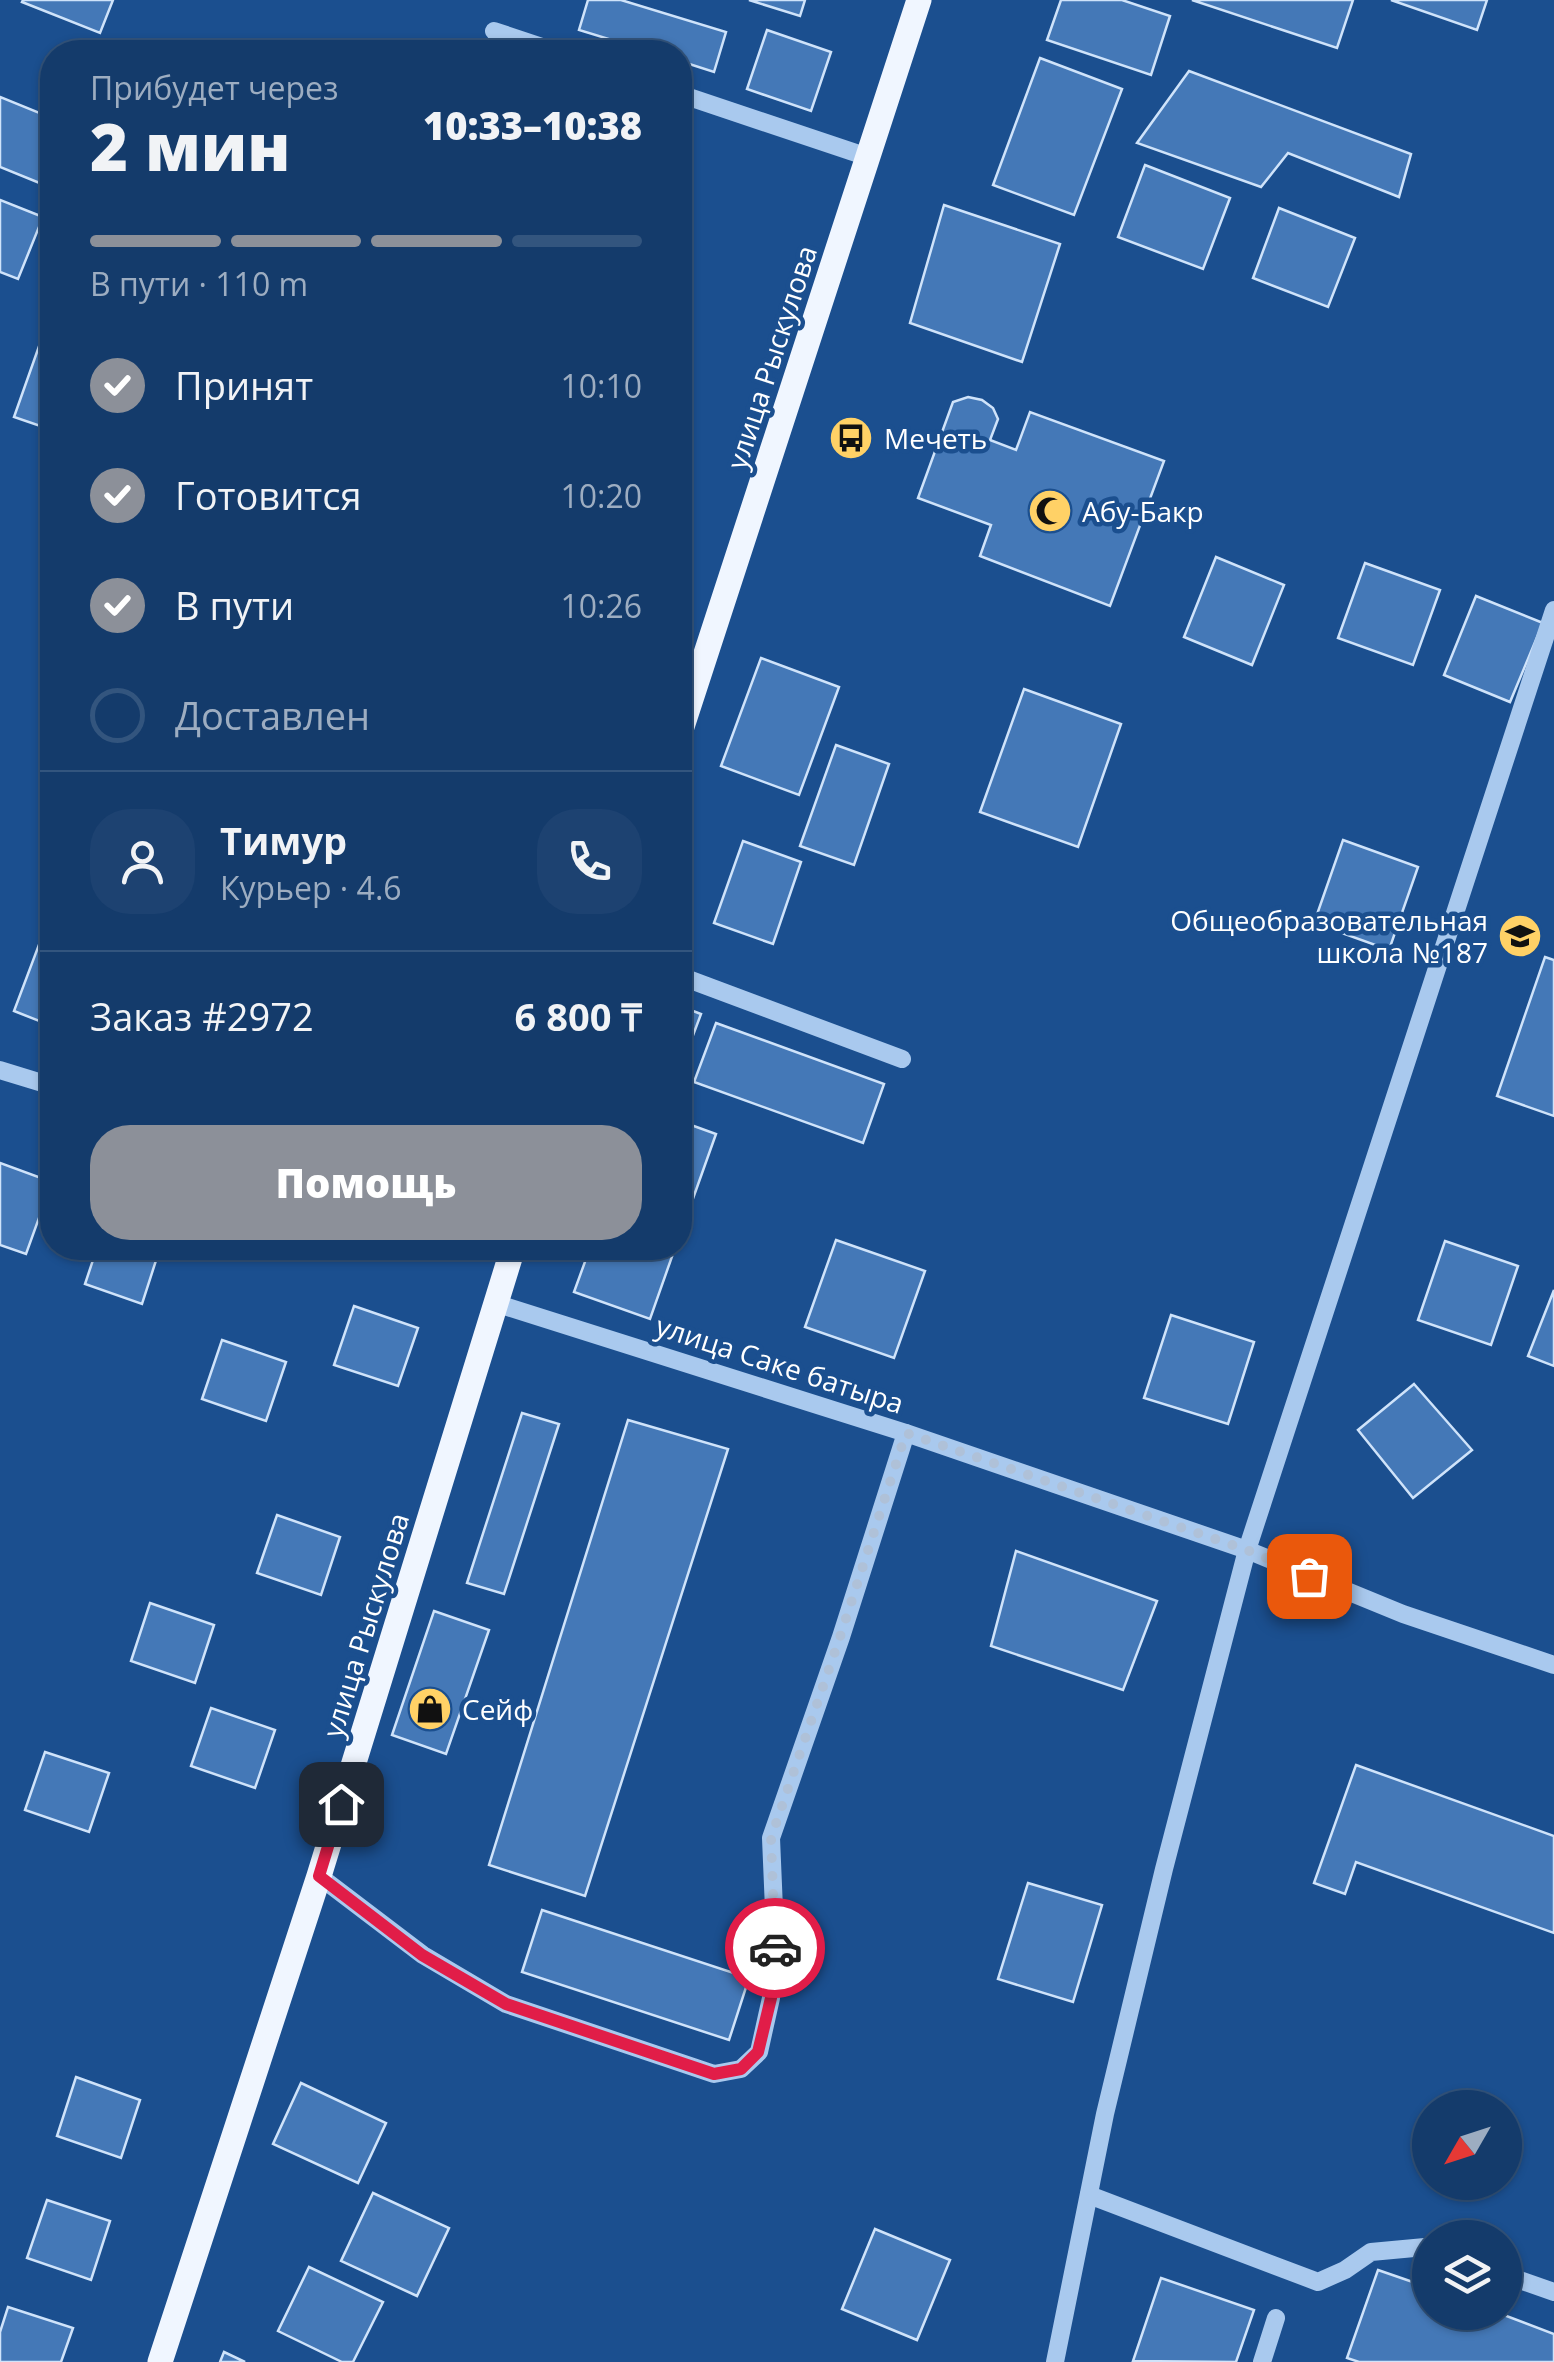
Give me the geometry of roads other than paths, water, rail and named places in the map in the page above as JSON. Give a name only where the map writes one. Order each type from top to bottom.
[{"type":"main road","name":"улица Рыскулова","points":[[692,697],[919,0]]},
{"type":"main road","name":"улица Рыскулова","points":[[160,2362],[319,1876],[509,1260]]},
{"type":"street","points":[[494,32],[519,40]]},
{"type":"street","points":[[692,98],[868,158]]},
{"type":"street","points":[[1056,2362],[1105,2114],[1247,1550],[1554,610]]},
{"type":"street","points":[[692,980],[902,1059]]},
{"type":"street","points":[[0,1070],[40,1082]]},
{"type":"street","name":"улица Саке батыра","points":[[495,1302],[906,1433],[1247,1550],[1403,1614],[1554,1665]]},
{"type":"street","points":[[319,1876],[422,1955],[506,2004],[714,2074],[741,2069],[758,2052],[771,1998],[776,1933],[771,1838],[906,1433]]},
{"type":"street","points":[[1089,2195],[1318,2282],[1371,2252],[1412,2248]]},
{"type":"street","points":[[1522,2281],[1554,2292]]},
{"type":"street","points":[[1262,2362],[1276,2318]]},
{"type":"place","name":"Мечеть","points":[[851,438]]},
{"type":"place","name":"Абу-Бакр","points":[[1050,511]]},
{"type":"place","name":"Общеобразовательная школа №187","points":[[1520,936]]},
{"type":"place","name":"Сейф","points":[[430,1709]]}]
